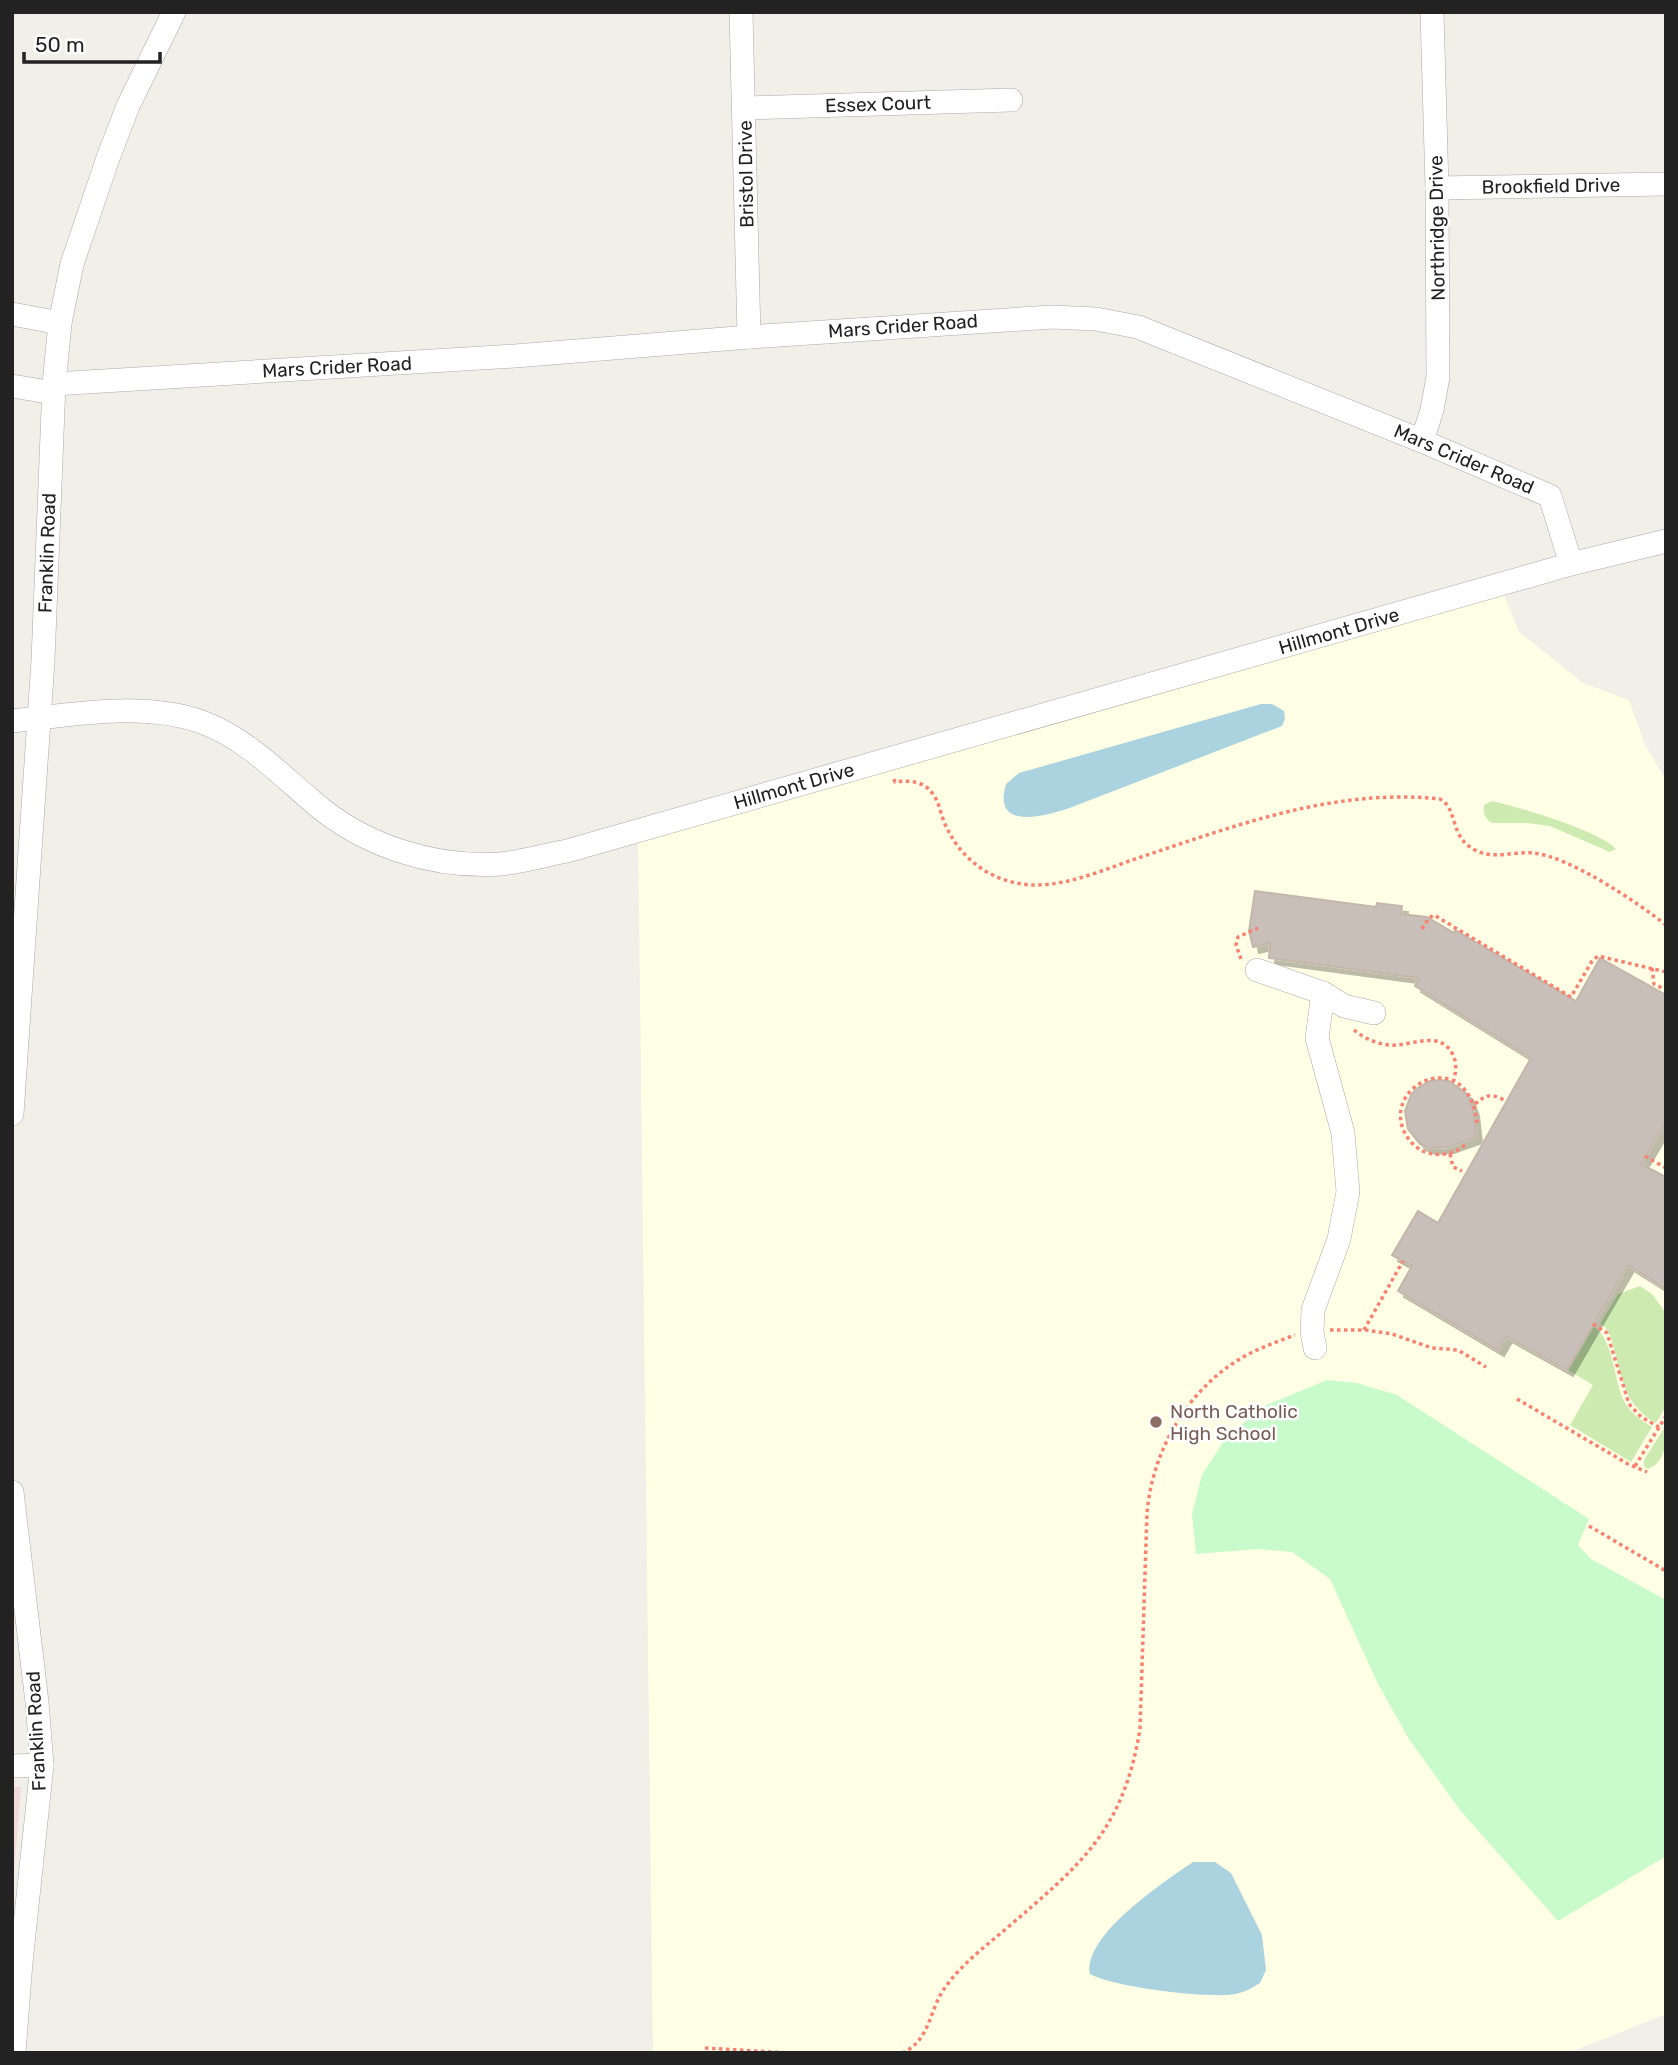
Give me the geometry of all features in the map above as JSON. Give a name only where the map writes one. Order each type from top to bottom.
[{"type":"street","name":"Franklin Road","points":[[12,1114],[43,661],[54,388],[60,323],[72,264],[108,158],[128,106],[174,12]]},
{"type":"street","name":"Bristol Drive","points":[[741,12],[749,337]]},
{"type":"street","name":"Northridge Drive","points":[[1422,441],[1432,410],[1438,377],[1437,188],[1432,12]]},
{"type":"street","name":"Essex Court","points":[[745,108],[1011,100]]},
{"type":"street","name":"Brookfield Drive","points":[[1437,188],[1666,184]]},
{"type":"street","points":[[12,314],[60,323]]},
{"type":"street","name":"Mars Crider Road","points":[[12,386],[54,388],[1052,317],[1096,319],[1138,327],[1422,441],[1550,496],[1571,564]]},
{"type":"street","points":[[1571,564],[1666,541]]},
{"type":"street","name":"Hillmont Drive","points":[[12,720],[122,711],[202,722],[244,745],[327,813],[365,837],[419,857],[470,864],[500,864],[567,851],[1571,564]]},
{"type":"street","points":[[1256,970],[1374,1013]]},
{"type":"street","points":[[1314,1340],[1313,1310],[1339,1239],[1348,1192],[1343,1133],[1317,1038],[1331,998]]},
{"type":"street","name":"Franklin Road","points":[[12,1492],[42,1765],[20,1912],[14,2053]]},
{"type":"street","points":[[12,1766],[42,1765]]},
{"type":"path","points":[[893,777],[895,782],[917,782],[932,792],[953,840],[973,863],[1003,879],[1032,885],[1072,879],[1300,808],[1364,798],[1440,799],[1448,805],[1460,839],[1477,852],[1490,855],[1533,853],[1571,866],[1619,892],[1666,925]]},
{"type":"path","points":[[1422,929],[1434,915],[1572,997],[1592,961],[1598,956],[1666,972]]},
{"type":"path","points":[[1256,970],[1240,958],[1236,945],[1238,937],[1258,928]]},
{"type":"path","points":[[1653,968],[1654,984],[1666,990]]},
{"type":"path","points":[[1331,998],[1352,1028],[1368,1040],[1392,1045],[1425,1040],[1446,1045],[1455,1059],[1454,1080]]},
{"type":"path","points":[[1465,1145],[1450,1154],[1431,1154],[1418,1149],[1404,1133],[1401,1113],[1407,1096],[1422,1082],[1439,1078],[1454,1080],[1468,1091],[1475,1104],[1477,1123]]},
{"type":"path","points":[[1475,1104],[1493,1094],[1504,1100]]},
{"type":"path","points":[[1450,1154],[1454,1167],[1462,1171]]},
{"type":"path","points":[[1645,1156],[1666,1168]]},
{"type":"path","points":[[1364,1330],[1403,1261]]},
{"type":"path","points":[[1594,1324],[1606,1333],[1629,1404],[1641,1416],[1659,1427]]},
{"type":"path","points":[[902,2053],[914,2046],[923,2036],[937,2001],[956,1974],[1090,1853],[1104,1832],[1127,1785],[1135,1760],[1140,1729],[1148,1504],[1156,1468],[1172,1429],[1197,1396],[1234,1362],[1299,1334],[1314,1340],[1364,1330],[1392,1334],[1432,1348],[1454,1349],[1486,1367]]},
{"type":"path","points":[[1517,1399],[1628,1464],[1647,1472]]},
{"type":"path","points":[[1635,1466],[1666,1416]]},
{"type":"path","points":[[1589,1526],[1666,1571]]},
{"type":"path","points":[[705,2048],[789,2053]]},
{"type":"shaded area","name":"North Catholic High School","points":[[1500,586],[1519,632],[1583,683],[1629,700],[1645,745],[1666,780],[1666,2014],[1568,2053],[653,2053],[638,831]]},
{"type":"shaded area","points":[[12,1787],[21,1787],[12,1895]]},
{"type":"green space","points":[[1492,801],[1577,827],[1616,849],[1610,852],[1550,826],[1492,823],[1485,816],[1484,805]]},
{"type":"green space","points":[[1640,1286],[1652,1294],[1666,1313],[1666,1406],[1656,1423],[1644,1415],[1628,1395],[1610,1335],[1600,1324],[1618,1294]]},
{"type":"green space","points":[[1593,1326],[1600,1332],[1609,1349],[1626,1405],[1652,1427],[1631,1462],[1570,1425],[1593,1385],[1568,1370]]},
{"type":"green space","points":[[1327,1380],[1357,1383],[1397,1395],[1589,1519],[1578,1545],[1591,1559],[1666,1600],[1666,1856],[1558,1921],[1460,1810],[1409,1739],[1378,1684],[1330,1579],[1292,1552],[1258,1549],[1196,1554],[1192,1514],[1202,1475],[1225,1439],[1262,1407]]},
{"type":"green space","points":[[1666,1425],[1662,1456],[1648,1469],[1644,1466],[1644,1460]]},
{"type":"water","points":[[1261,704],[1272,704],[1284,711],[1282,726],[1067,809],[1022,817],[1006,809],[1006,784],[1019,773]]},
{"type":"water","points":[[1193,1862],[1215,1862],[1231,1873],[1262,1935],[1266,1970],[1260,1983],[1235,1994],[1205,1995],[1139,1987],[1090,1974],[1091,1959],[1112,1927],[1146,1896]]},
{"type":"building","points":[[1255,891],[1376,907],[1377,903],[1402,906],[1401,914],[1427,917],[1454,933],[1455,930],[1576,1001],[1600,958],[1666,995],[1666,1122],[1641,1164],[1666,1177],[1666,1289],[1628,1265],[1567,1370],[1506,1336],[1498,1350],[1398,1291],[1412,1266],[1392,1255],[1418,1211],[1438,1223],[1531,1058],[1415,986],[1419,978],[1269,958],[1270,943],[1253,947],[1249,931]]},
{"type":"building","points":[[1430,1081],[1449,1081],[1467,1094],[1473,1110],[1476,1137],[1448,1147],[1429,1148],[1420,1144],[1408,1129],[1405,1111],[1416,1089]]},
{"type":"place","name":"North Catholic High School","points":[[1156,1422]]}]
